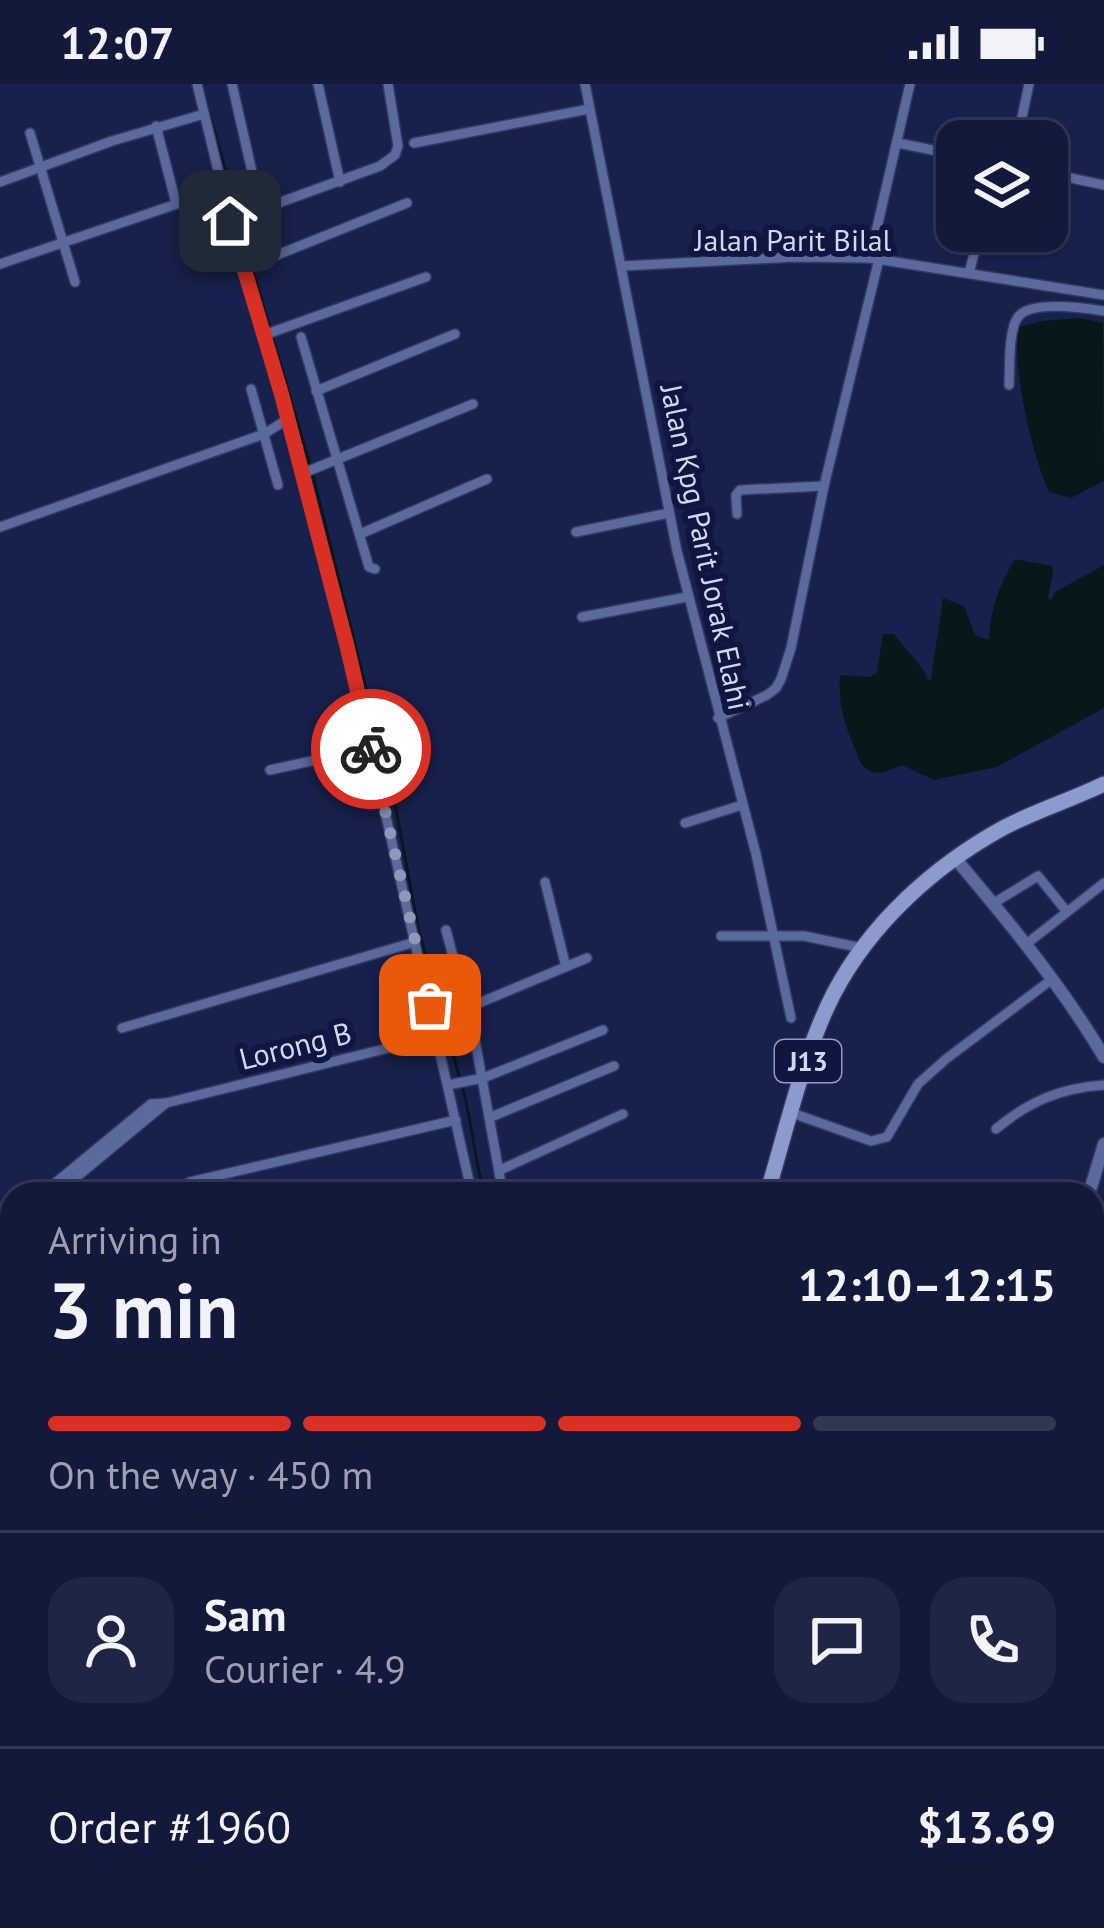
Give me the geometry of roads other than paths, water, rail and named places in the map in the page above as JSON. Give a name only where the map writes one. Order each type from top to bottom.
[{"type":"main road","name":"J13","points":[[771,1182],[828,1006],[862,948],[887,918],[955,858],[1006,826],[1104,784]]},
{"type":"street","points":[[197,84],[221,189],[236,219],[270,333],[452,1084],[469,1182]]},
{"type":"street","points":[[232,84],[262,211]]},
{"type":"street","points":[[317,84],[340,182]]},
{"type":"street","points":[[236,219],[380,166],[395,155],[398,146],[388,84]]},
{"type":"street","name":"Jalan Kpg Parit Jorak Elahi","points":[[585,84],[584,110],[622,266],[683,598],[742,805],[791,1018]]},
{"type":"street","points":[[718,718],[767,695],[781,679],[791,648],[910,84]]},
{"type":"street","points":[[1021,120],[1029,84]]},
{"type":"street","points":[[414,143],[584,110]]},
{"type":"street","points":[[0,182],[156,126],[204,114]]},
{"type":"street","points":[[156,126],[176,203]]},
{"type":"street","points":[[31,133],[75,282]]},
{"type":"street","points":[[898,143],[936,151]]},
{"type":"street","points":[[1068,177],[1104,184]]},
{"type":"street","points":[[0,263],[221,189]]},
{"type":"street","points":[[248,267],[407,203]]},
{"type":"street","points":[[969,273],[974,252]]},
{"type":"street","name":"Jalan Parit Bilal","points":[[622,266],[875,258],[1104,296]]},
{"type":"street","points":[[270,333],[426,277]]},
{"type":"street","points":[[1009,385],[1012,331],[1025,311],[1066,307],[1104,311]]},
{"type":"street","points":[[316,391],[455,334]]},
{"type":"street","points":[[301,338],[369,567],[375,569]]},
{"type":"street","points":[[250,389],[278,485]]},
{"type":"street","points":[[304,473],[473,404]]},
{"type":"street","points":[[0,527],[263,434],[288,419]]},
{"type":"street","points":[[360,534],[487,479]]},
{"type":"street","points":[[737,514],[740,490],[824,485]]},
{"type":"street","points":[[576,532],[665,514]]},
{"type":"street","points":[[582,617],[683,598]]},
{"type":"street","points":[[270,770],[371,748]]},
{"type":"street","points":[[685,824],[742,805]]},
{"type":"street","points":[[955,858],[994,903],[1104,1057]]},
{"type":"street","points":[[994,903],[1039,876],[1067,911]]},
{"type":"street","points":[[545,882],[566,967]]},
{"type":"street","points":[[1025,945],[1104,883]]},
{"type":"street","points":[[446,930],[483,1078],[502,1182]]},
{"type":"street","points":[[721,936],[835,940],[862,948]]},
{"type":"street","points":[[122,1028],[415,942]]},
{"type":"street","points":[[467,1008],[587,958]]},
{"type":"street","points":[[792,1113],[871,1141],[887,1137],[918,1084],[1051,980]]},
{"type":"street","points":[[452,1084],[483,1078],[603,1030]]},
{"type":"street","name":"Lorong B","points":[[132,1123],[166,1103],[437,1036]]},
{"type":"street","points":[[491,1117],[614,1066]]},
{"type":"street","points":[[996,1129],[1017,1111],[1050,1094],[1104,1085]]},
{"type":"street","points":[[500,1169],[623,1114]]},
{"type":"street","points":[[190,1182],[456,1120]]},
{"type":"street","points":[[57,1182],[132,1123]]},
{"type":"street","points":[[69,1182],[132,1123]]},
{"type":"street","points":[[1093,1182],[1104,1144]]},
{"type":"waterway","points":[[203,91],[251,261]]},
{"type":"waterway","points":[[253,271],[313,475],[397,814],[418,928],[466,1101],[481,1182]]}]
